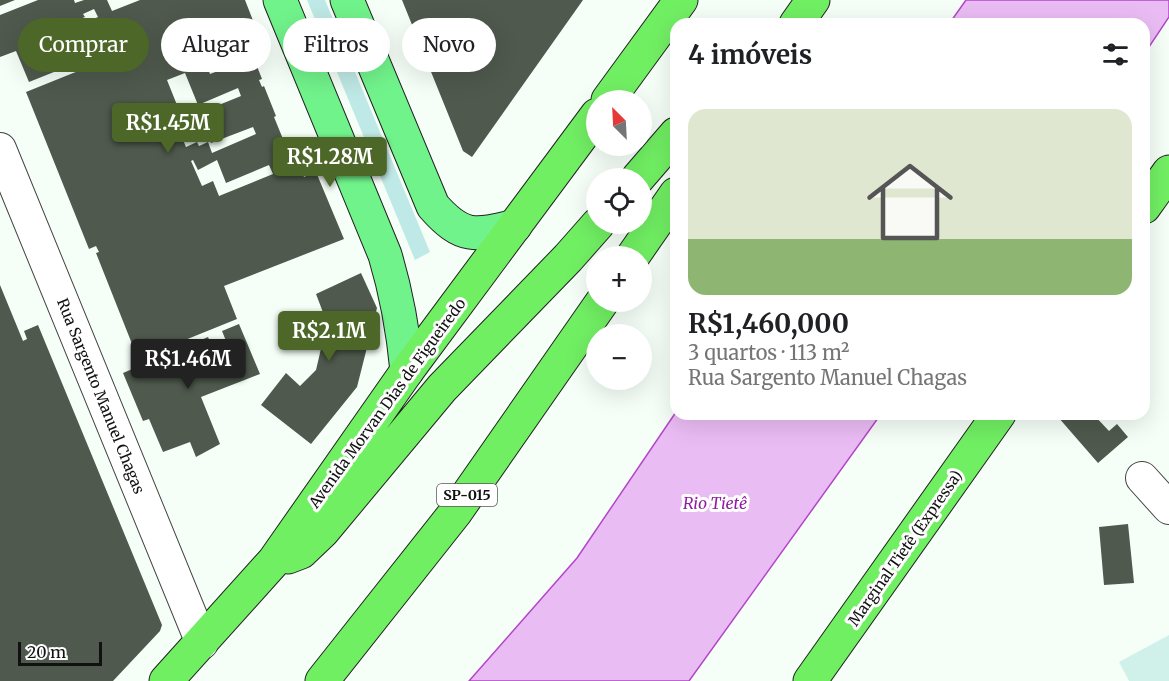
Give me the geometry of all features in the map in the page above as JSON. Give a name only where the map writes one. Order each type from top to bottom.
[{"type":"highway","points":[[615,90],[681,0]]},
{"type":"highway","points":[[800,18],[813,0]]},
{"type":"highway","name":"Avenida Morvan Dias de Figueiredo","points":[[166,681],[274,561],[407,371],[586,130]]},
{"type":"highway","points":[[647,168],[670,141]]},
{"type":"highway","points":[[1150,199],[1169,172]]},
{"type":"highway","points":[[640,246],[670,203]]},
{"type":"highway","points":[[274,561],[301,552],[323,531],[442,388],[589,234]]},
{"type":"highway","name":"SP-015","points":[[322,681],[455,513],[595,312]]},
{"type":"highway","name":"Marginal Tietê (Expressa)","points":[[810,681],[995,420]]},
{"type":"main road","points":[[280,0],[385,255],[403,325],[407,371]]},
{"type":"main road","points":[[347,0],[433,206],[447,220],[466,232],[489,233],[515,226]]},
{"type":"street","name":"Rua Sargento Manuel Chagas","points":[[0,149],[202,643]]},
{"type":"street","points":[[1142,478],[1169,508]]},
{"type":"shaded area","points":[[307,0],[325,0],[332,18],[314,18]]},
{"type":"shaded area","points":[[337,72],[355,72],[430,252],[415,260]]},
{"type":"shaded area","points":[[1169,635],[1169,681],[1129,681],[1119,662]]},
{"type":"water","points":[[966,0],[1169,0],[1169,17],[1150,46],[1150,18],[953,18]]},
{"type":"water","name":"Rio Tietê","points":[[671,420],[877,420],[689,681],[469,681],[577,558]]},
{"type":"building","points":[[0,0],[15,0],[0,6]]},
{"type":"building","points":[[38,0],[74,0],[75,3],[84,0],[107,0],[112,11],[140,0],[245,0],[252,18],[161,18],[161,72],[209,72],[210,74],[259,72],[262,79],[259,80],[262,87],[264,86],[294,166],[299,164],[304,177],[316,172],[344,239],[224,286],[237,319],[138,359],[96,253],[99,252],[96,246],[89,249],[26,92],[76,72],[149,72],[149,18],[96,18],[98,17],[94,9],[83,14],[85,17],[83,18],[18,18],[18,56],[16,51],[0,57],[0,15]],"holes":[[[185,73],[198,105],[238,88],[241,96],[199,113],[211,143],[253,127],[256,134],[212,153],[208,142],[199,146],[197,142],[186,147],[176,123],[179,122],[182,131],[199,124],[195,115],[183,120],[167,80]],[[193,160],[198,170],[217,160],[226,183],[269,165],[273,174],[219,196],[213,181],[202,186],[191,161]]]},
{"type":"building","points":[[402,0],[583,0],[472,157],[463,151],[431,72],[496,72],[496,18],[409,18]]},
{"type":"building","points":[[25,72],[54,72],[29,82]]},
{"type":"building","points":[[361,273],[377,308],[357,387],[311,444],[261,405],[286,373],[300,386],[316,370],[327,323],[316,294]]},
{"type":"building","points":[[0,285],[23,341],[27,339],[24,331],[38,325],[162,625],[160,631],[113,681],[0,681]]},
{"type":"building","points":[[239,324],[260,374],[201,397],[220,444],[196,457],[190,442],[163,452],[149,419],[143,421],[123,373],[208,337],[216,355],[221,353],[227,367],[235,363],[222,331]]},
{"type":"building","points":[[1061,420],[1099,420],[1109,431],[1117,424],[1128,437],[1098,463]]},
{"type":"building","points":[[1128,524],[1134,583],[1104,585],[1099,527]]}]
